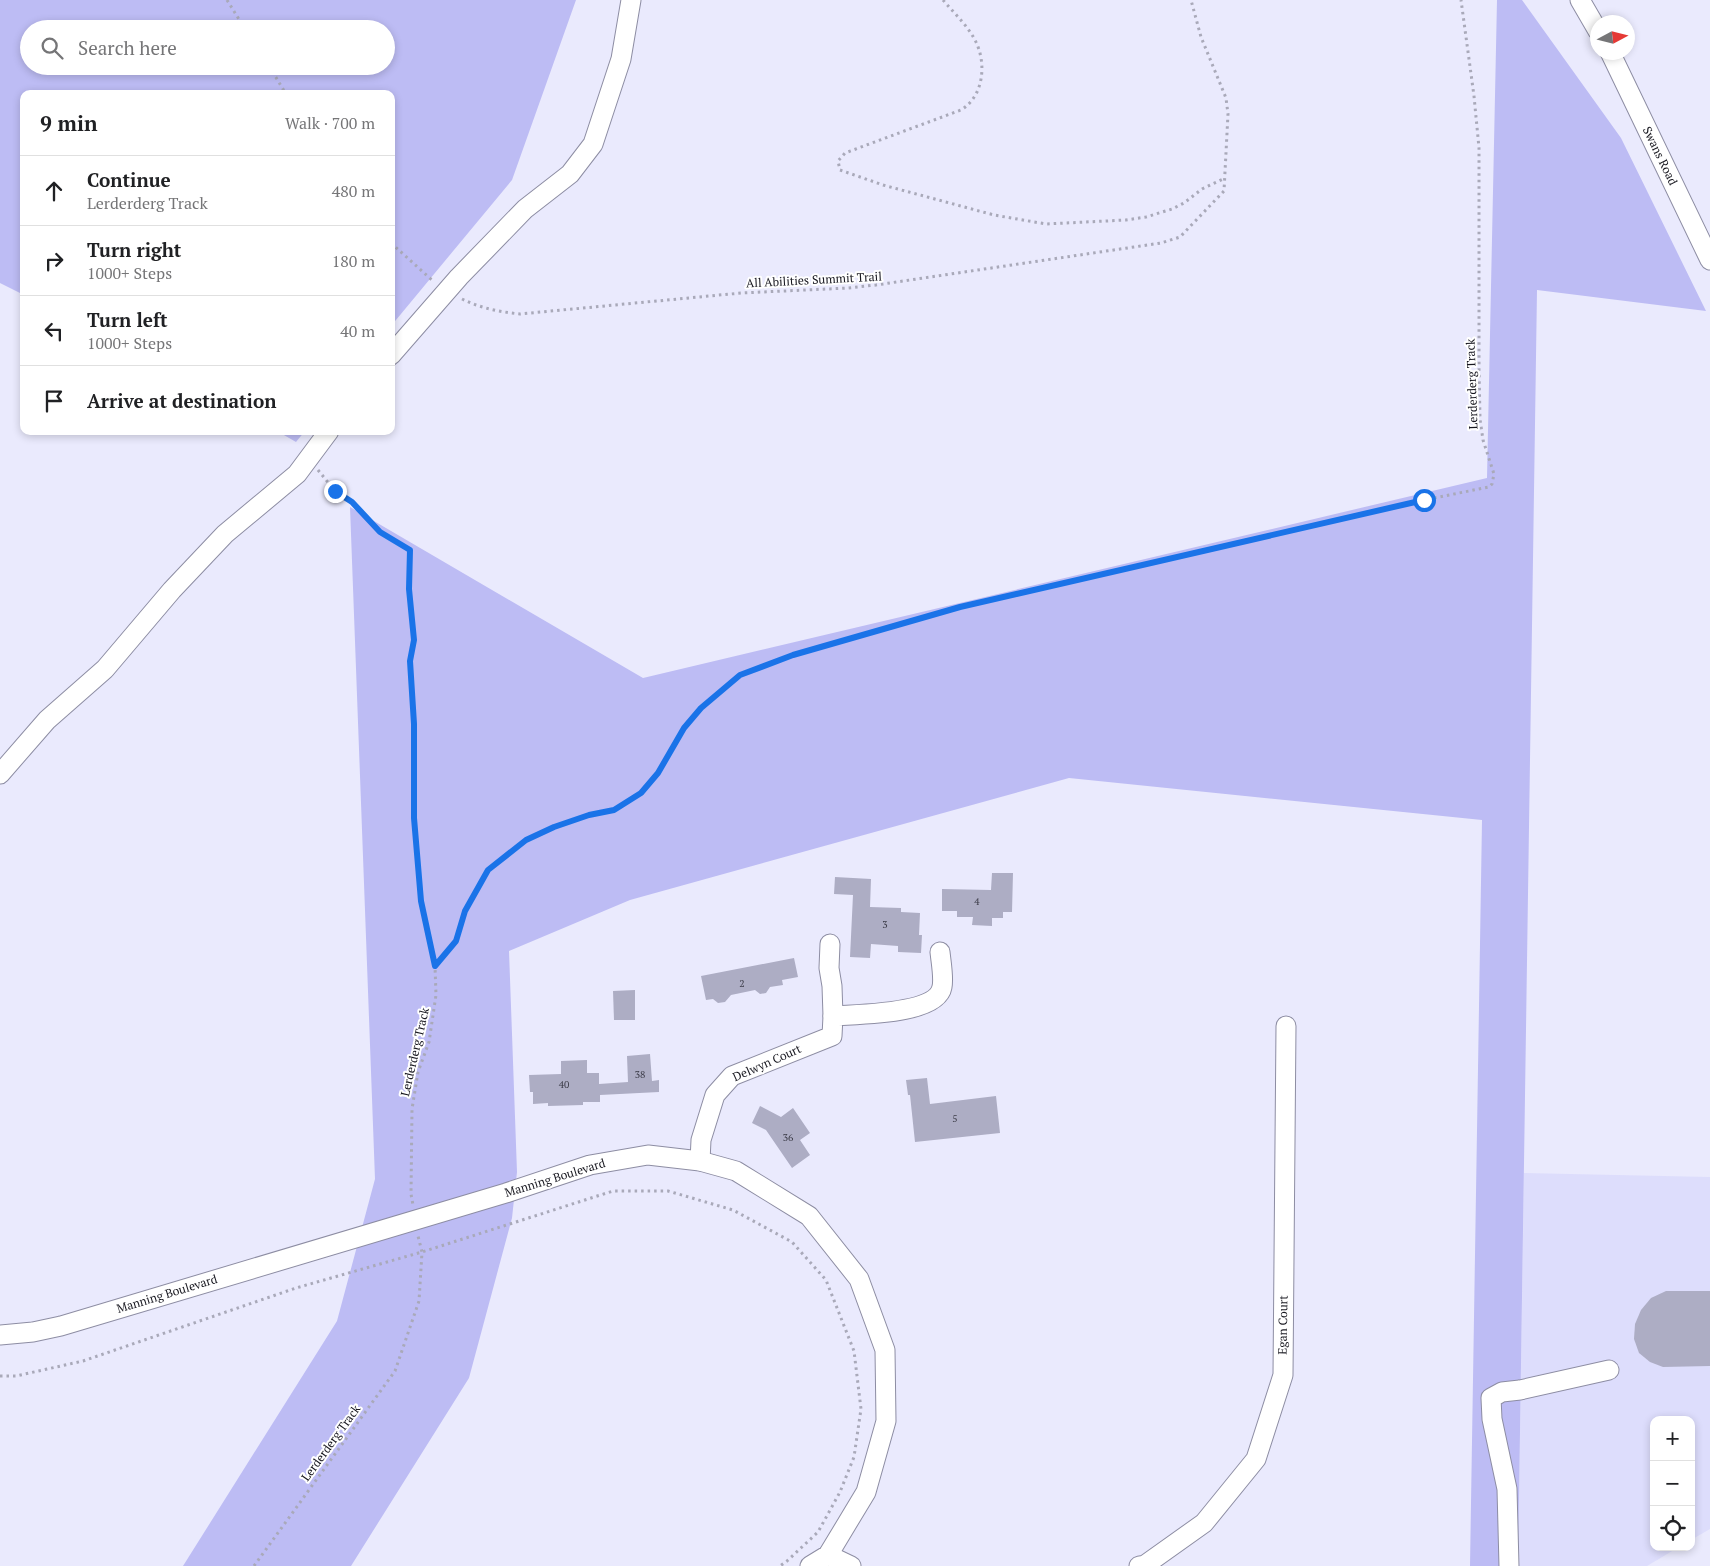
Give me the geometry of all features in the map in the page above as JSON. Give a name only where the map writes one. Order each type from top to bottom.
[{"type":"street","points":[[395,350],[447,291],[525,209],[570,174],[593,144],[621,59],[631,0]]},
{"type":"street","points":[[1580,0],[1590,17]]},
{"type":"street","name":"Swans Road","points":[[1614,60],[1710,260]]},
{"type":"street","points":[[0,774],[47,720],[105,669],[172,590],[225,534],[297,474],[326,435]]},
{"type":"street","points":[[830,944],[829,968],[833,1016],[896,1012],[936,999],[942,988],[940,952]]},
{"type":"street","name":"Delwyn Court","points":[[700,1160],[701,1140],[715,1095],[732,1076],[832,1036],[833,1016]]},
{"type":"street","name":"Egan Court","points":[[1139,1566],[1145,1564],[1204,1523],[1256,1460],[1283,1375],[1286,1026]]},
{"type":"street","name":"Manning Boulevard","points":[[0,1335],[33,1332],[61,1326],[416,1220],[590,1165],[648,1155],[700,1160],[736,1171],[809,1216],[859,1279],[885,1350],[886,1420],[866,1492],[828,1555],[810,1566]]},
{"type":"street","points":[[1509,1566],[1506,1489],[1492,1418],[1491,1398],[1502,1392],[1520,1390],[1609,1370]]},
{"type":"street","points":[[828,1555],[851,1566]]},
{"type":"path","points":[[227,0],[239,20]]},
{"type":"path","points":[[943,0],[969,32],[978,47],[982,78],[977,94],[972,102],[961,110],[844,153],[838,161],[840,170],[994,215],[1046,224],[1126,220],[1146,217],[1172,209],[1184,203],[1202,189],[1225,178]]},
{"type":"path","name":"All Abilities Summit Trail","points":[[395,247],[434,282],[471,304],[502,312],[520,314],[741,293],[848,288],[905,282],[1161,243],[1180,237],[1224,191],[1228,114],[1226,98],[1201,37],[1191,0]]},
{"type":"path","name":"Lerderderg Track","points":[[254,1566],[395,1371],[419,1300],[422,1252],[411,1194],[412,1109],[418,1072],[429,1042],[433,1022],[436,995],[435,966],[456,941],[465,911],[488,870],[526,840],[554,827],[589,815],[614,810],[641,793],[658,773],[684,728],[701,708],[740,675],[793,655],[960,607],[1395,506],[1484,488],[1492,484],[1494,474],[1483,440],[1480,419],[1479,148],[1461,0]]},
{"type":"path","points":[[274,75],[284,90]]},
{"type":"path","points":[[318,470],[335,491],[352,502],[380,532],[410,550],[409,589],[414,640],[410,661],[414,724],[414,818],[421,901],[435,966]]},
{"type":"path","points":[[0,1376],[16,1376],[83,1361],[296,1288],[422,1252],[613,1191],[668,1191],[733,1210],[792,1242],[826,1280],[854,1350],[861,1409],[854,1457],[840,1492],[818,1532],[787,1562],[780,1566]]},
{"type":"shaded area","points":[[0,0],[576,0],[512,180],[395,321],[395,90],[20,90],[20,293],[0,283]]},
{"type":"shaded area","points":[[1497,0],[1522,0],[1621,138],[1706,311],[1537,290],[1518,1566],[1470,1566],[1482,820],[1069,778],[630,900],[509,951],[517,1172],[512,1218],[469,1378],[351,1566],[183,1566],[337,1321],[375,1179],[350,507],[643,678],[1487,478]]},
{"type":"shaded area","points":[[284,435],[302,435],[296,442]]},
{"type":"shaded area","points":[[1524,1173],[1710,1177],[1710,1529],[1695,1538],[1695,1416],[1650,1416],[1650,1551],[1672,1551],[1647,1566],[1518,1566]]},
{"type":"building","points":[[992,873],[1013,873],[1012,912],[1003,912],[1003,918],[992,918],[992,926],[972,925],[973,917],[957,917],[957,911],[942,911],[942,889],[991,890]]},
{"type":"building","points":[[835,877],[871,879],[870,907],[901,908],[901,912],[920,913],[919,935],[922,935],[921,953],[898,952],[898,946],[871,944],[870,958],[850,957],[853,895],[834,894]]},
{"type":"building","points":[[794,958],[798,977],[782,980],[783,985],[770,987],[766,993],[760,994],[755,990],[731,995],[725,1002],[718,1003],[713,999],[706,1000],[701,976]]},
{"type":"building","points":[[635,990],[635,1020],[614,1020],[613,991]]},
{"type":"building","points":[[650,1054],[652,1081],[659,1080],[659,1092],[600,1095],[600,1102],[583,1102],[583,1105],[548,1106],[548,1103],[533,1104],[533,1092],[530,1092],[529,1075],[561,1074],[561,1061],[587,1060],[587,1073],[599,1073],[599,1084],[628,1082],[627,1056]]},
{"type":"building","points":[[927,1078],[930,1104],[996,1096],[1000,1133],[915,1142],[910,1095],[908,1095],[906,1080]]},
{"type":"building","points":[[760,1106],[781,1117],[793,1108],[810,1133],[800,1140],[810,1155],[792,1168],[766,1130],[752,1123]]},
{"type":"building","points":[[1666,1291],[1710,1291],[1710,1366],[1663,1367],[1650,1362],[1639,1353],[1634,1339],[1635,1324],[1641,1310],[1651,1298]]},
{"type":"route","points":[[335,491],[352,502],[380,532],[410,550],[409,589],[414,640],[410,661],[414,724],[414,818],[421,901],[435,966],[456,941],[465,911],[488,870],[526,840],[554,827],[589,815],[614,810],[641,793],[658,773],[684,728],[701,708],[740,675],[793,655],[960,607],[1424,500]]}]
